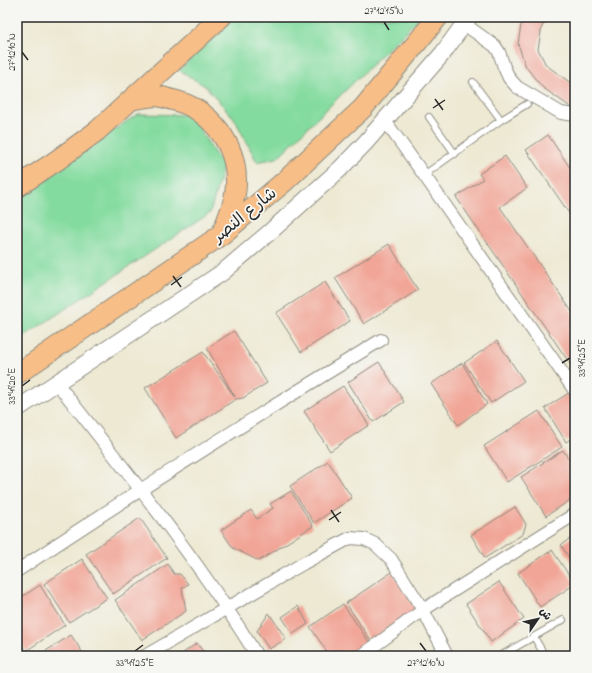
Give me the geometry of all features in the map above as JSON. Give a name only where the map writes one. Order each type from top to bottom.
[{"type":"main road","points":[[17,187],[97,131],[134,99],[221,17]]},
{"type":"main road","name":"شارع النصر","points":[[17,374],[221,235],[285,181],[363,108],[438,17]]},
{"type":"main road","points":[[134,99],[159,96],[184,102],[206,115],[223,135],[234,158],[236,184],[232,209],[221,235]]},
{"type":"street","points":[[17,409],[223,272],[340,169],[385,121],[443,53],[466,20],[495,46],[499,52],[509,78],[517,86],[560,113],[575,115]]},
{"type":"street","points":[[385,121],[575,391]]},
{"type":"street","points":[[17,571],[292,394],[381,340]]},
{"type":"street","points":[[56,382],[142,490],[228,608],[257,656]]},
{"type":"street","points":[[361,656],[423,610],[575,514]]},
{"type":"street","points":[[145,656],[304,563],[350,538],[364,539],[375,544],[392,559],[423,610],[447,656]]},
{"type":"lane","points":[[473,82],[501,120]]},
{"type":"lane","points":[[424,175],[501,120],[527,104]]},
{"type":"lane","points":[[429,117],[455,154]]},
{"type":"lane","points":[[500,656],[563,620]]},
{"type":"lane","points":[[534,637],[545,656]]},
{"type":"green space","points":[[235,17],[420,17],[277,158],[257,162],[234,118],[205,86],[179,70]]},
{"type":"green space","points":[[138,114],[191,115],[223,167],[210,213],[17,341],[17,194]]},
{"type":"building","points":[[527,17],[549,17],[542,26],[538,49],[546,65],[575,86],[575,104],[572,108],[542,87],[526,67],[518,44],[521,25]]},
{"type":"building","points":[[548,135],[575,175],[575,222],[526,150]]},
{"type":"building","points":[[505,156],[527,188],[500,207],[575,316],[575,371],[456,197],[483,179],[479,174]]},
{"type":"building","points":[[389,244],[418,290],[364,324],[335,278]]},
{"type":"building","points":[[325,282],[350,321],[301,352],[276,313]]},
{"type":"building","points":[[234,331],[267,383],[243,398],[236,399],[176,438],[145,388],[203,352],[235,397],[207,348]]},
{"type":"building","points":[[497,341],[524,381],[491,403],[464,363]]},
{"type":"building","points":[[379,362],[404,402],[373,422],[348,382]]},
{"type":"building","points":[[462,363],[487,404],[458,425],[431,384]]},
{"type":"building","points":[[343,386],[369,425],[330,451],[304,411]]},
{"type":"building","points":[[575,389],[575,436],[566,442],[545,408]]},
{"type":"building","points":[[539,411],[562,447],[507,482],[484,446]]},
{"type":"building","points":[[563,450],[575,469],[575,497],[546,516],[521,477]]},
{"type":"building","points":[[328,461],[352,498],[314,523],[290,486]]},
{"type":"building","points":[[291,491],[313,526],[259,561],[233,548],[221,530],[251,510],[257,519],[273,508],[270,504]]},
{"type":"building","points":[[515,507],[526,524],[523,534],[485,558],[471,535]]},
{"type":"building","points":[[140,518],[167,558],[113,594],[86,554]]},
{"type":"building","points":[[575,535],[575,567],[561,545]]},
{"type":"building","points":[[552,550],[575,584],[540,607],[518,573]]},
{"type":"building","points":[[82,559],[107,598],[69,622],[44,584]]},
{"type":"building","points":[[168,564],[174,574],[180,574],[188,584],[182,588],[186,611],[142,640],[115,600]]},
{"type":"building","points":[[392,572],[417,610],[371,641],[346,603]]},
{"type":"building","points":[[499,582],[524,619],[491,642],[466,604]]},
{"type":"building","points":[[40,585],[65,625],[26,651],[17,636],[17,600]]},
{"type":"building","points":[[343,604],[369,642],[349,656],[330,656],[310,627]]},
{"type":"building","points":[[298,606],[308,624],[293,634],[282,617]]},
{"type":"building","points":[[269,613],[286,639],[269,649],[257,631]]},
{"type":"building","points":[[71,635],[85,656],[38,656]]},
{"type":"building","points":[[197,643],[206,656],[179,656]]}]
